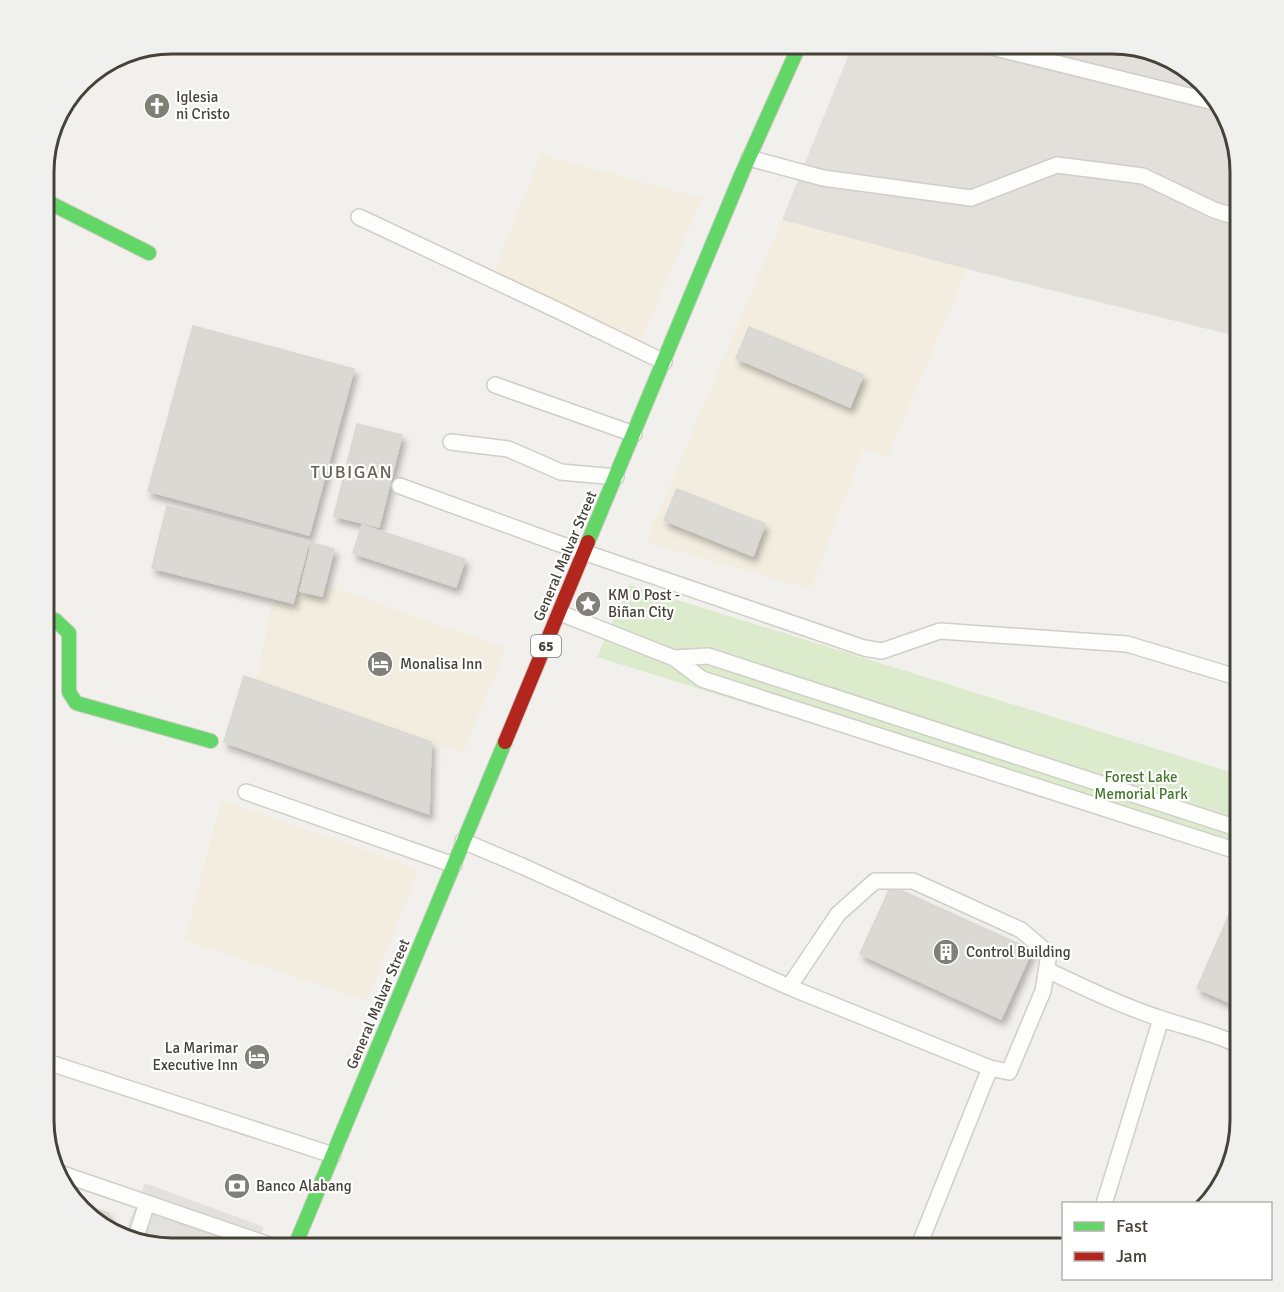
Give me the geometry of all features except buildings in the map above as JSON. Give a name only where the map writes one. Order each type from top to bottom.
[{"type":"main road","name":"General Malvar Street","points":[[298,1238],[749,158],[796,54]]},
{"type":"main road","points":[[54,205],[149,253]]},
{"type":"main road","points":[[54,620],[69,633],[69,692],[76,703],[211,741]]},
{"type":"lane","points":[[1020,54],[1206,100]]},
{"type":"lane","points":[[749,158],[823,178],[971,198],[1057,165],[1143,176],[1214,210],[1230,215]]},
{"type":"lane","points":[[359,217],[664,362]]},
{"type":"lane","points":[[495,385],[634,434]]},
{"type":"lane","points":[[451,442],[508,449],[561,472],[616,477]]},
{"type":"lane","points":[[400,486],[585,553],[864,648],[882,651],[940,631],[1127,645],[1230,675]]},
{"type":"lane","points":[[560,613],[674,658],[702,679],[1230,849]]},
{"type":"lane","points":[[674,658],[708,656],[1230,826]]},
{"type":"lane","points":[[246,792],[454,865]]},
{"type":"lane","points":[[463,841],[789,987],[990,1068],[1009,1072],[1043,990],[1049,954],[1021,930],[913,881],[876,881],[838,914],[789,987]]},
{"type":"lane","points":[[1047,970],[1108,999],[1161,1019],[1230,1041]]},
{"type":"lane","points":[[1104,1202],[1161,1019]]},
{"type":"lane","points":[[54,1064],[333,1155]]},
{"type":"lane","points":[[922,1238],[990,1068]]},
{"type":"lane","points":[[68,1176],[147,1203],[234,1238]]},
{"type":"lane","points":[[137,1233],[147,1203]]},
{"type":"shaded area","points":[[849,54],[1120,54],[1143,58],[1164,66],[1196,88],[1214,113],[1224,134],[1230,164],[1230,335],[967,269],[782,220]]},
{"type":"shaded area","points":[[541,155],[702,198],[638,348],[487,288]]},
{"type":"shaded area","points":[[782,220],[967,269],[888,456],[863,449],[811,589],[646,542]]},
{"type":"shaded area","name":"Monalisa Inn","points":[[280,569],[506,648],[463,753],[256,680]]},
{"type":"shaded area","points":[[221,800],[419,869],[367,1000],[185,940]]},
{"type":"shaded area","points":[[145,1183],[264,1227],[260,1238],[156,1237],[126,1229]]},
{"type":"green space","name":"Forest Lake Memorial Park","points":[[629,585],[1230,772],[1230,854],[597,657]]},
{"type":"traffic: fast","points":[[588,542],[742,173],[796,54]]},
{"type":"traffic: fast","points":[[54,205],[149,253]]},
{"type":"traffic: fast","points":[[54,620],[69,633],[69,692],[76,703],[211,741]]},
{"type":"traffic: fast","points":[[298,1238],[505,742]]},
{"type":"traffic: jam","points":[[505,742],[588,542]]},
{"type":"place","name":"Iglesia ni Cristo","points":[[157,106]]},
{"type":"place","name":"KM 0 Post - Biñan City","points":[[588,604]]},
{"type":"place","name":"Monalisa Inn","points":[[380,664]]},
{"type":"place","name":"Control Building","points":[[946,952]]},
{"type":"place","name":"La Marimar Executive Inn","points":[[257,1057]]},
{"type":"place","name":"Banco Alabang","points":[[237,1186]]},
{"type":"district","name":"TUBIGAN","points":[[352,472]]}]
